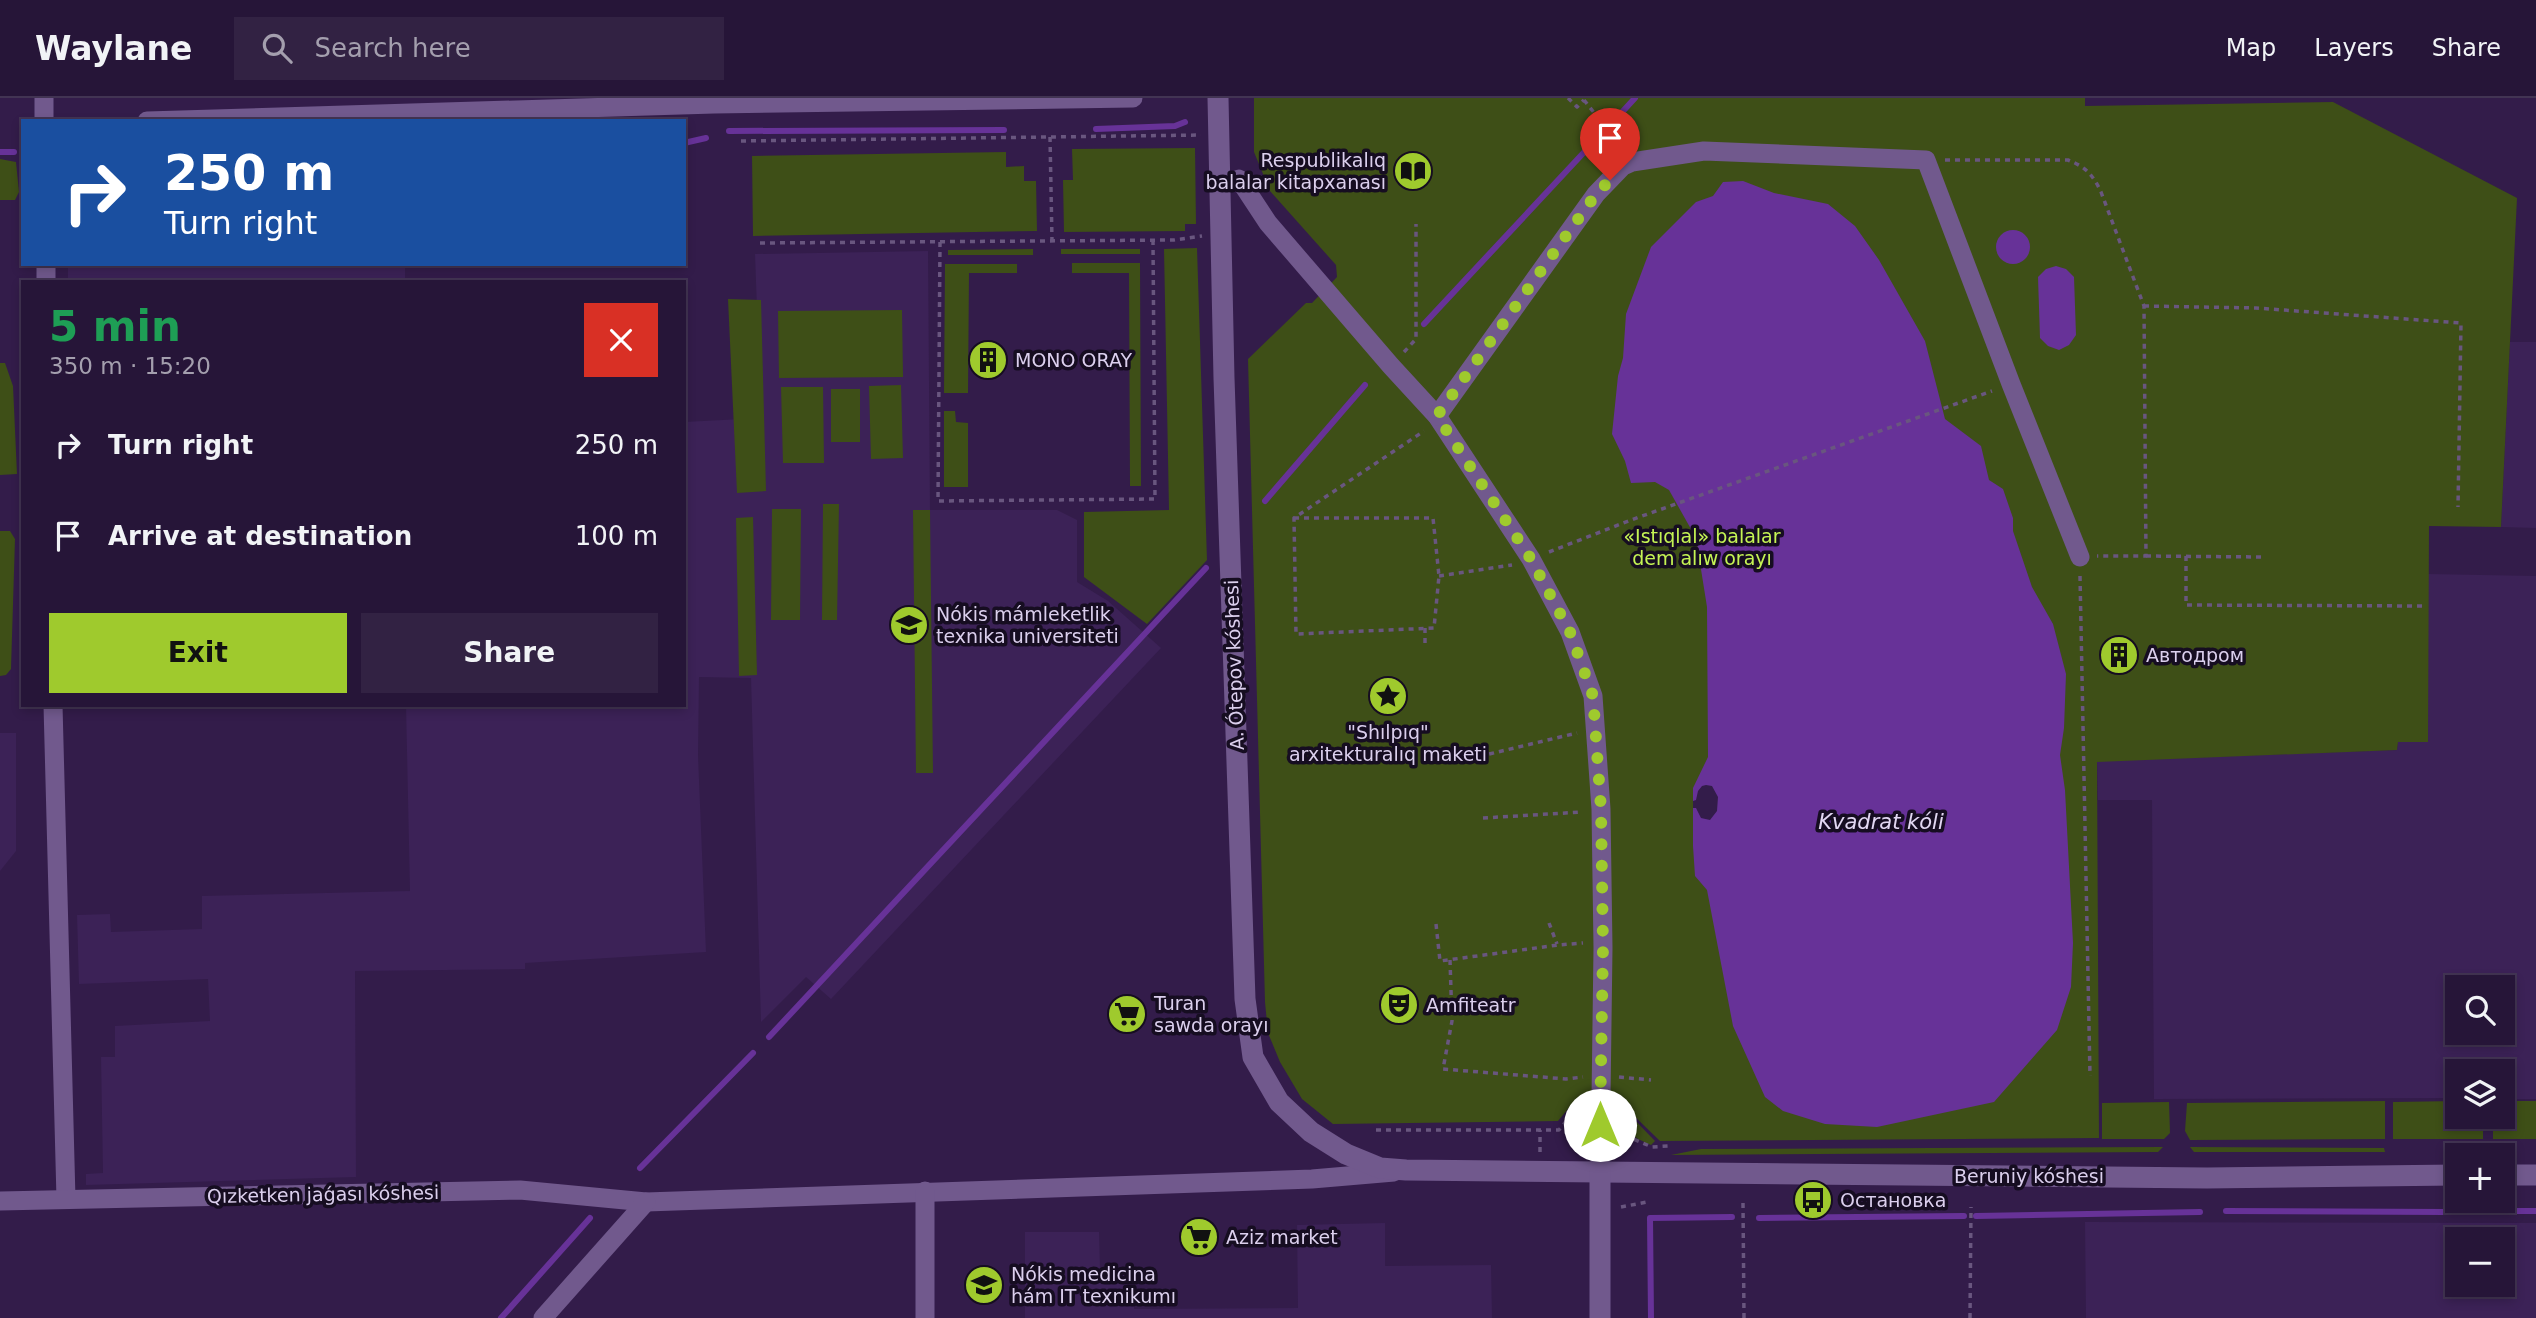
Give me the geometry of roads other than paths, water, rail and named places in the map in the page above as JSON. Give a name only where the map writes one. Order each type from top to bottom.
[{"type":"main road","name":"A. Ótepov kóshesi","points":[[1218,98],[1245,999],[1253,1057],[1279,1102],[1311,1132],[1346,1154],[1380,1168],[1406,1170]]},
{"type":"main road","points":[[1406,1170],[1600,1173],[1600,1318]]},
{"type":"main road","name":"Beruniy kóshesi","points":[[1600,1173],[2207,1178],[2445,1175]]},
{"type":"main road","points":[[2515,1175],[2536,1175]]},
{"type":"street","points":[[44,98],[44,119]]},
{"type":"street","points":[[214,119],[714,104],[1133,98]]},
{"type":"street","points":[[1437,416],[1596,194],[1623,166],[1632,162],[1703,151],[1926,160],[2080,557]]},
{"type":"street","points":[[1239,179],[1268,223],[1437,416],[1531,559],[1570,632],[1593,696],[1601,811],[1603,942],[1600,1173]]},
{"type":"street","points":[[53,707],[66,1199]]},
{"type":"street","points":[[1311,1132],[1327,1154],[1327,1164],[1322,1172],[1312,1179]]},
{"type":"street","name":"Qızketken jaǵası kóshesi","points":[[0,1201],[520,1190],[646,1202],[1312,1179],[1406,1170]]},
{"type":"street","points":[[925,1191],[925,1318]]},
{"type":"street","points":[[543,1318],[646,1202]]},
{"type":"water","name":"Kvadrat kóli","points":[[1743,181],[1774,193],[1828,204],[1855,226],[1879,260],[1925,341],[1945,419],[1981,446],[1989,480],[2003,489],[2013,518],[2013,531],[2032,587],[2053,624],[2066,674],[2060,755],[2065,790],[2073,943],[2071,987],[2057,1030],[1994,1102],[1877,1127],[1825,1124],[1783,1111],[1765,1097],[1733,1026],[1707,890],[1695,876],[1693,788],[1708,757],[1707,607],[1696,538],[1669,490],[1655,482],[1631,483],[1625,461],[1612,434],[1618,376],[1623,358],[1626,314],[1651,247],[1696,202],[1713,196],[1723,182]]},
{"type":"water","points":[[2013,230],[2025,235],[2030,247],[2025,259],[2013,264],[2001,259],[1996,247],[2001,235]]},
{"type":"water","points":[[2056,266],[2066,269],[2074,277],[2076,335],[2069,345],[2059,350],[2048,346],[2040,338],[2038,277],[2046,269]]},
{"type":"waterway","points":[[1613,122],[1635,98]]},
{"type":"waterway","points":[[1096,129],[1175,126],[1185,122]]},
{"type":"waterway","points":[[729,131],[1004,130]]},
{"type":"waterway","points":[[1424,324],[1602,133]]},
{"type":"waterway","points":[[686,143],[706,138]]},
{"type":"waterway","points":[[0,152],[14,152]]},
{"type":"waterway","points":[[1265,501],[1365,385]]},
{"type":"waterway","points":[[769,1037],[1206,568]]},
{"type":"waterway","points":[[640,1168],[753,1053]]},
{"type":"waterway","points":[[2226,1211],[2445,1212]]},
{"type":"waterway","points":[[2515,1211],[2536,1211]]},
{"type":"waterway","points":[[1976,1216],[2200,1212]]},
{"type":"waterway","points":[[1759,1218],[1964,1216]]},
{"type":"waterway","points":[[1651,1318],[1650,1218],[1732,1217]]},
{"type":"waterway","points":[[501,1318],[590,1218]]},
{"type":"place","name":"Respublikalıq balalar kitapxanası","points":[[1413,171]]},
{"type":"place","name":"MONO ORAY","points":[[988,360]]},
{"type":"place","name":"Nókis mámleketlik texnika universiteti","points":[[909,625]]},
{"type":"place","name":"Автодром","points":[[2119,655]]},
{"type":"place","name":"\"Shılpıq\" arxitekturalıq maketi","points":[[1388,696]]},
{"type":"place","name":"Amfiteatr","points":[[1399,1005]]},
{"type":"place","name":"Turan sawda orayı","points":[[1127,1014]]},
{"type":"place","name":"Остановка","points":[[1813,1200]]},
{"type":"place","name":"Aziz market","points":[[1199,1237]]},
{"type":"place","name":"Nókis medicina hám IT texnikumı","points":[[984,1285]]},
{"type":"park label","name":"«Istıqlal» balalar dem alıw orayı","points":[[1702,547]]}]
